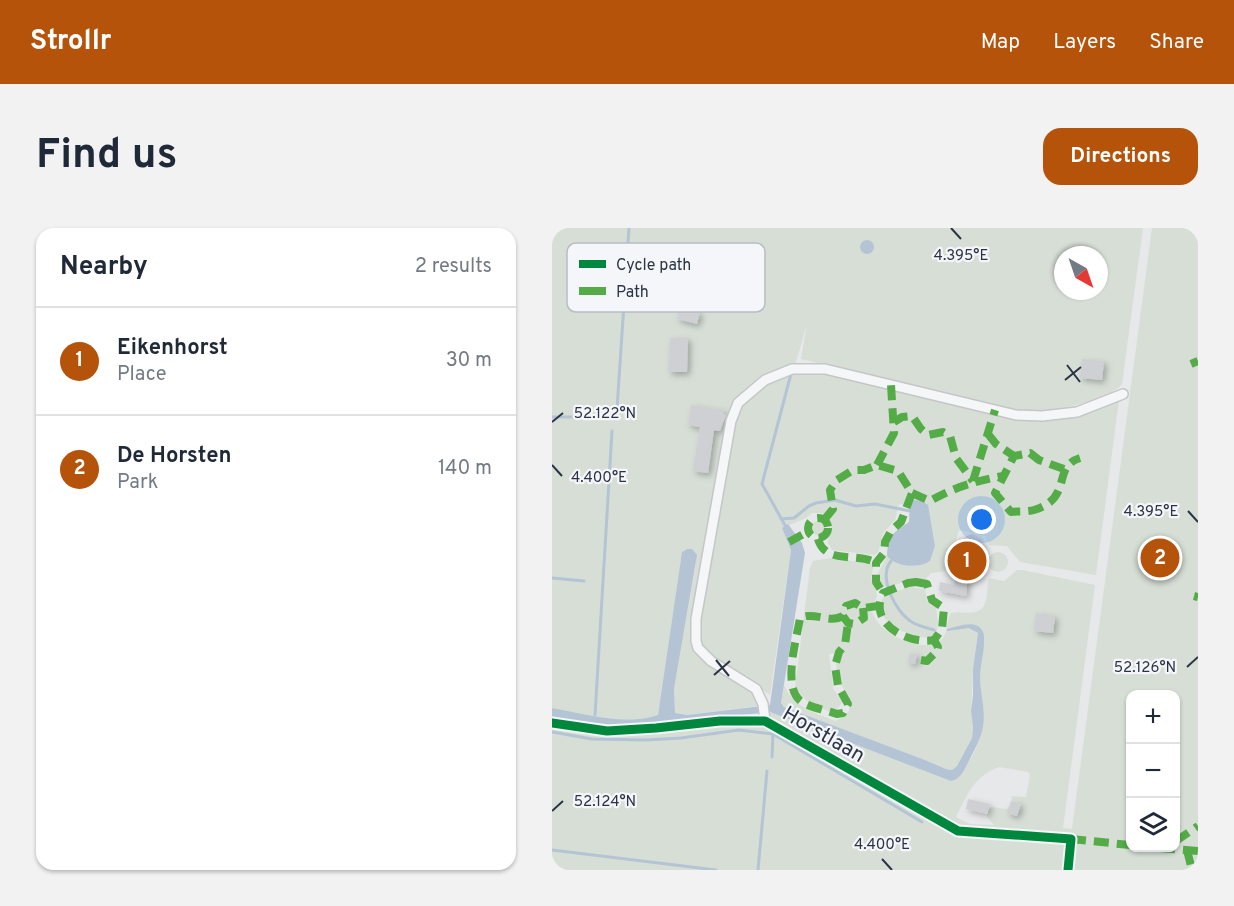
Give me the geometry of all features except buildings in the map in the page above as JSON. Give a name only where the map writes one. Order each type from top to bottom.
[{"type":"street","points":[[765,718],[763,704],[756,689],[711,661],[698,648],[696,641],[696,619],[730,421],[738,403],[749,392],[777,374],[801,367],[825,369],[1016,416],[1077,412],[1123,394]]},
{"type":"street","name":"Horstlaan","points":[[552,723],[607,731],[765,718],[958,831],[1071,839],[1068,870]]},
{"type":"shaded area","points":[[552,228],[1143,228],[1122,384],[1110,393],[1050,410],[1016,411],[801,359],[807,324],[793,372],[814,370],[1024,420],[1072,417],[1119,400],[1096,575],[1020,562],[1007,546],[989,545],[985,536],[959,530],[946,571],[931,573],[924,581],[909,579],[883,587],[879,584],[877,575],[887,556],[896,563],[907,566],[925,564],[930,561],[935,546],[927,503],[918,500],[910,502],[909,505],[899,504],[895,520],[883,533],[878,553],[874,555],[832,550],[828,543],[831,523],[821,513],[812,513],[782,528],[791,550],[770,695],[705,650],[692,629],[691,638],[695,653],[754,694],[760,702],[758,706],[687,715],[675,713],[674,689],[696,563],[684,550],[658,715],[619,719],[552,708]]},
{"type":"shaded area","points":[[1152,228],[1198,228],[1198,870],[552,870],[552,711],[594,719],[656,723],[770,715],[770,712],[951,781],[966,766],[982,733],[984,714],[980,670],[985,638],[969,624],[947,631],[969,627],[978,633],[973,669],[972,738],[957,766],[952,770],[784,707],[781,703],[784,685],[793,699],[812,712],[835,721],[849,711],[849,697],[838,680],[835,653],[829,654],[833,688],[842,702],[836,711],[832,713],[807,701],[795,688],[810,568],[813,561],[831,558],[874,564],[871,578],[877,595],[872,612],[875,619],[888,632],[920,645],[935,644],[941,640],[951,613],[973,613],[980,610],[984,606],[989,578],[1004,581],[1017,570],[1022,570],[1095,585],[1063,828],[1072,829]],"holes":[[[999,767],[1028,772],[1030,775],[1026,797],[1012,796],[1011,805],[1007,809],[991,807],[989,809],[987,817],[994,825],[970,824],[956,817],[977,781],[990,771]]]},
{"type":"shaded area","points":[[818,521],[823,523],[825,528],[823,533],[818,535],[813,533],[811,528],[813,523]]},
{"type":"shaded area","points":[[998,552],[1005,555],[1008,562],[1005,569],[998,572],[991,569],[988,562],[991,555]]},
{"type":"shaded area","points":[[909,587],[925,589],[927,601],[936,605],[937,630],[930,637],[910,635],[899,630],[883,615],[880,606],[884,597],[889,593]]},
{"type":"water","points":[[864,240],[870,240],[874,247],[870,254],[864,254],[860,250],[860,244]]},
{"type":"water","points":[[923,501],[928,505],[935,546],[930,561],[925,564],[907,566],[896,563],[887,556],[892,535],[909,522],[910,502]]},
{"type":"water","points":[[788,524],[802,543],[805,553],[781,703],[784,707],[952,770],[957,766],[972,738],[973,669],[978,633],[969,628],[947,631],[947,629],[975,625],[984,634],[980,676],[983,727],[969,761],[957,778],[951,781],[770,712],[667,723],[624,725],[552,717],[552,708],[619,719],[658,715],[682,552],[687,549],[692,549],[697,555],[674,689],[675,713],[687,715],[770,705],[791,550],[782,528]]},
{"type":"waterway","points":[[628,243],[629,228]]},
{"type":"waterway","points":[[617,409],[623,312]]},
{"type":"waterway","points":[[786,527],[762,484],[792,370]]},
{"type":"waterway","points":[[552,417],[605,417]]},
{"type":"waterway","points":[[595,715],[612,431]]},
{"type":"waterway","points":[[781,519],[794,518],[816,503],[835,500],[856,506],[875,504],[910,511]]},
{"type":"waterway","points":[[891,561],[886,576],[894,603],[912,622],[934,630]]},
{"type":"waterway","points":[[552,578],[584,581]]},
{"type":"waterway","points":[[552,732],[592,739],[646,740],[739,730],[773,734],[922,822]]},
{"type":"waterway","points":[[772,757],[773,734]]},
{"type":"waterway","points":[[758,870],[767,771]]},
{"type":"waterway","points":[[552,850],[716,870]]},
{"type":"marked path","points":[[1191,364],[1198,361]]},
{"type":"marked path","points":[[877,465],[894,433],[891,385]]},
{"type":"marked path","points":[[973,481],[995,410]]},
{"type":"marked path","points":[[894,422],[902,417],[912,416],[928,435],[943,432],[950,436],[956,458],[973,481]]},
{"type":"marked path","points":[[988,434],[996,444],[1014,456]]},
{"type":"marked path","points":[[1064,469],[1039,460],[1030,453],[1014,456],[995,493],[1011,512],[1034,510],[1046,505],[1054,498],[1066,468],[1071,462],[1080,458]]},
{"type":"marked path","points":[[824,520],[833,509],[830,490],[837,480],[853,470],[864,470],[877,465],[898,471],[912,493],[901,522],[891,531],[885,542],[884,553],[876,563],[876,582],[883,593]]},
{"type":"marked path","points":[[912,493],[930,501],[965,485],[1003,476]]},
{"type":"marked path","points":[[818,518],[825,521],[828,528],[825,535],[818,538],[811,535],[808,528],[811,521],[818,518]]},
{"type":"marked path","points":[[789,542],[809,531]]},
{"type":"marked path","points":[[818,539],[827,552],[876,563]]},
{"type":"marked path","points":[[916,582],[927,584],[932,600],[944,608],[942,629],[934,640],[923,641],[902,635],[893,630],[881,614],[880,604],[883,593],[916,582]]},
{"type":"marked path","points":[[1194,596],[1198,597]]},
{"type":"marked path","points":[[863,608],[864,618],[855,624],[848,623],[843,616],[846,606],[855,603],[863,608],[878,606]]},
{"type":"marked path","points":[[843,616],[832,619],[811,616],[800,618],[791,675],[792,686],[802,702],[837,714],[843,713],[848,704],[838,686],[835,666],[839,652],[845,645],[848,623]]},
{"type":"marked path","points":[[921,660],[927,661],[937,651],[938,647],[934,640]]},
{"type":"marked path","points":[[1180,838],[1198,826]]},
{"type":"marked path","points":[[1071,839],[1126,845]]},
{"type":"marked path","points":[[1180,850],[1198,851]]},
{"type":"marked path","points":[[1187,850],[1192,870]]},
{"type":"cycle path","points":[[552,723],[607,731],[720,721],[765,721],[958,831],[1071,839],[1068,870]]},
{"type":"place","name":"De Horsten","points":[[1160,558]]},
{"type":"place","name":"Eikenhorst","points":[[967,561]]}]
